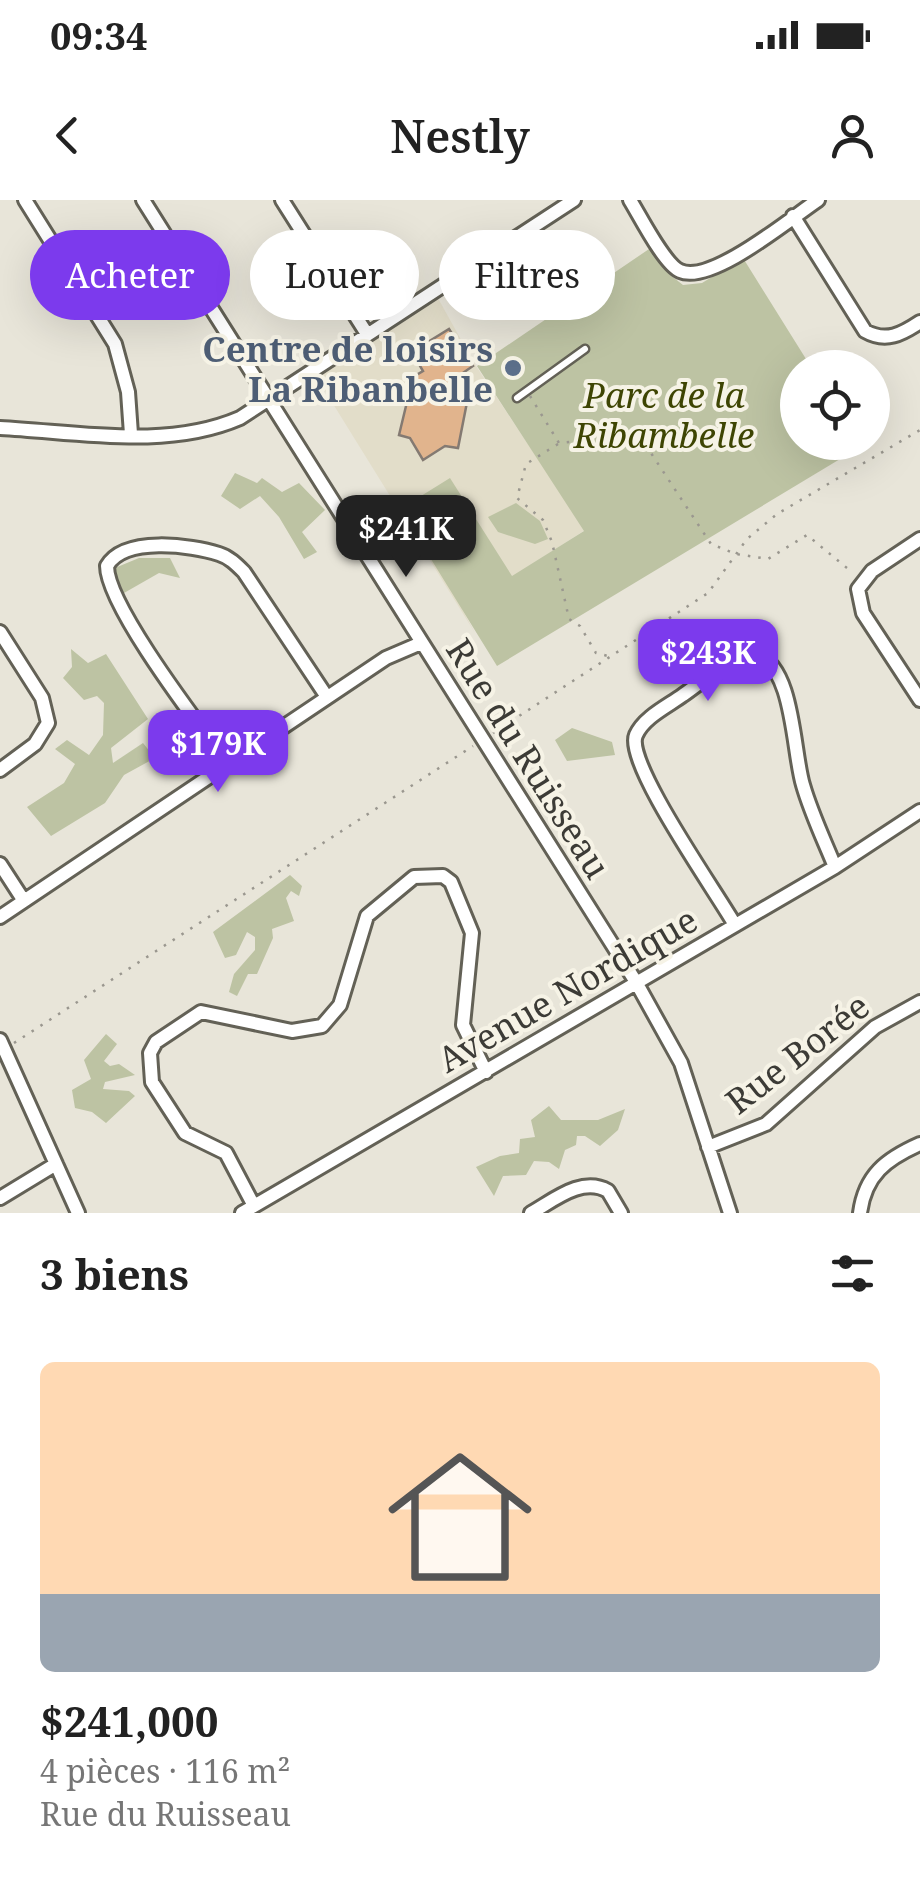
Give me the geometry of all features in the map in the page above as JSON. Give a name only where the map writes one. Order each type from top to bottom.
[{"type":"street","points":[[25,200],[115,344],[128,392],[131,434]]},
{"type":"street","name":"Rue du Ruisseau","points":[[143,200],[636,982],[681,1062],[730,1213]]},
{"type":"street","points":[[282,200],[367,334]]},
{"type":"street","points":[[0,428],[163,437],[216,429],[574,200]]},
{"type":"street","points":[[630,200],[672,265],[690,273],[713,270],[818,200]]},
{"type":"street","points":[[793,216],[865,331],[880,338],[897,335],[920,322]]},
{"type":"street","points":[[920,539],[862,580],[858,599],[863,612],[914,679],[920,700]]},
{"type":"street","points":[[227,763],[162,673],[110,584],[107,566],[118,554],[142,548],[190,548],[233,561],[327,697]]},
{"type":"street","points":[[0,632],[42,698],[48,723],[35,744],[0,770]]},
{"type":"street","points":[[0,917],[386,658],[421,643]]},
{"type":"street","points":[[735,925],[650,788],[633,747],[635,736],[648,719],[738,658],[757,654],[772,664],[789,703],[802,784],[835,867]]},
{"type":"street","name":"Avenue Nordique","points":[[248,1209],[835,867],[920,811]]},
{"type":"street","points":[[0,864],[24,901]]},
{"type":"street","points":[[248,1209],[226,1153],[185,1134],[176,1123],[152,1082],[150,1053],[156,1042],[201,1012],[292,1031],[322,1026],[340,1004],[366,916],[414,877],[434,874],[451,882],[468,921],[472,944],[463,1025],[486,1072]]},
{"type":"street","name":"Rue Borée","points":[[708,1147],[766,1124],[875,1027],[920,1002]]},
{"type":"street","points":[[3,1044],[78,1213]]},
{"type":"street","points":[[860,1213],[862,1195],[874,1172],[894,1155],[920,1144]]},
{"type":"street","points":[[0,1198],[56,1164]]},
{"type":"street","points":[[531,1213],[573,1189],[589,1186],[608,1192],[621,1213]]},
{"type":"lane","points":[[517,398],[585,349]]},
{"type":"path","points":[[527,390],[559,444]]},
{"type":"path","points":[[3,1044],[708,592],[736,554],[777,514],[920,430]]},
{"type":"path","points":[[594,667],[596,654],[580,626],[569,620],[552,542],[543,520],[516,498],[526,464],[559,444],[596,439],[625,448],[643,440],[711,544],[736,554],[768,559],[806,535],[862,580]]},
{"type":"path","points":[[596,654],[610,657]]},
{"type":"shaded area","points":[[434,291],[439,300],[439,320],[450,320],[474,363],[585,530],[462,609],[475,633],[312,370],[389,320],[419,320],[419,301]]},
{"type":"green space","name":"Parc de la Ribambelle","points":[[652,247],[669,274],[683,285],[702,283],[743,258],[800,350],[780,350],[780,460],[838,460],[497,666],[400,509],[450,478],[512,576],[584,531],[477,366],[545,320],[615,320],[615,272]]},
{"type":"green space","points":[[235,473],[257,483],[262,478],[282,492],[299,483],[325,510],[302,532],[317,552],[304,559],[279,517],[260,496],[240,509],[221,496]]},
{"type":"green space","points":[[516,503],[540,521],[548,539],[535,544],[498,532],[488,517]]},
{"type":"green space","points":[[139,558],[170,558],[180,578],[159,573],[124,593],[110,570]]},
{"type":"green space","points":[[71,649],[88,663],[106,654],[148,719],[111,748],[113,763],[143,743],[155,758],[124,775],[105,803],[51,836],[27,807],[64,783],[75,764],[55,749],[67,740],[89,755],[103,735],[104,703],[97,696],[84,700],[63,678],[72,667]]},
{"type":"green space","points":[[572,728],[612,742],[615,755],[567,761],[555,740]]},
{"type":"green space","points":[[290,875],[302,886],[299,896],[291,891],[286,898],[294,921],[272,929],[273,938],[257,974],[248,974],[237,996],[229,992],[234,974],[255,950],[255,937],[247,932],[236,955],[225,958],[213,932]]},
{"type":"green space","points":[[106,1034],[117,1044],[104,1061],[110,1066],[119,1064],[135,1075],[105,1082],[103,1089],[129,1091],[135,1096],[106,1123],[92,1112],[75,1108],[72,1090],[91,1079],[84,1060]]},
{"type":"green space","points":[[549,1106],[561,1120],[598,1120],[625,1109],[618,1130],[600,1146],[585,1136],[577,1136],[576,1145],[565,1150],[559,1169],[549,1162],[534,1161],[526,1175],[503,1176],[494,1196],[476,1167],[500,1156],[519,1153],[520,1139],[535,1137],[531,1120]]},
{"type":"building","points":[[449,329],[473,366],[457,377],[469,392],[458,448],[445,446],[423,460],[410,438],[399,435],[413,377],[423,371],[412,352]]},
{"type":"place","name":"Centre de loisirs La Ribanbelle","points":[[513,368]]}]
